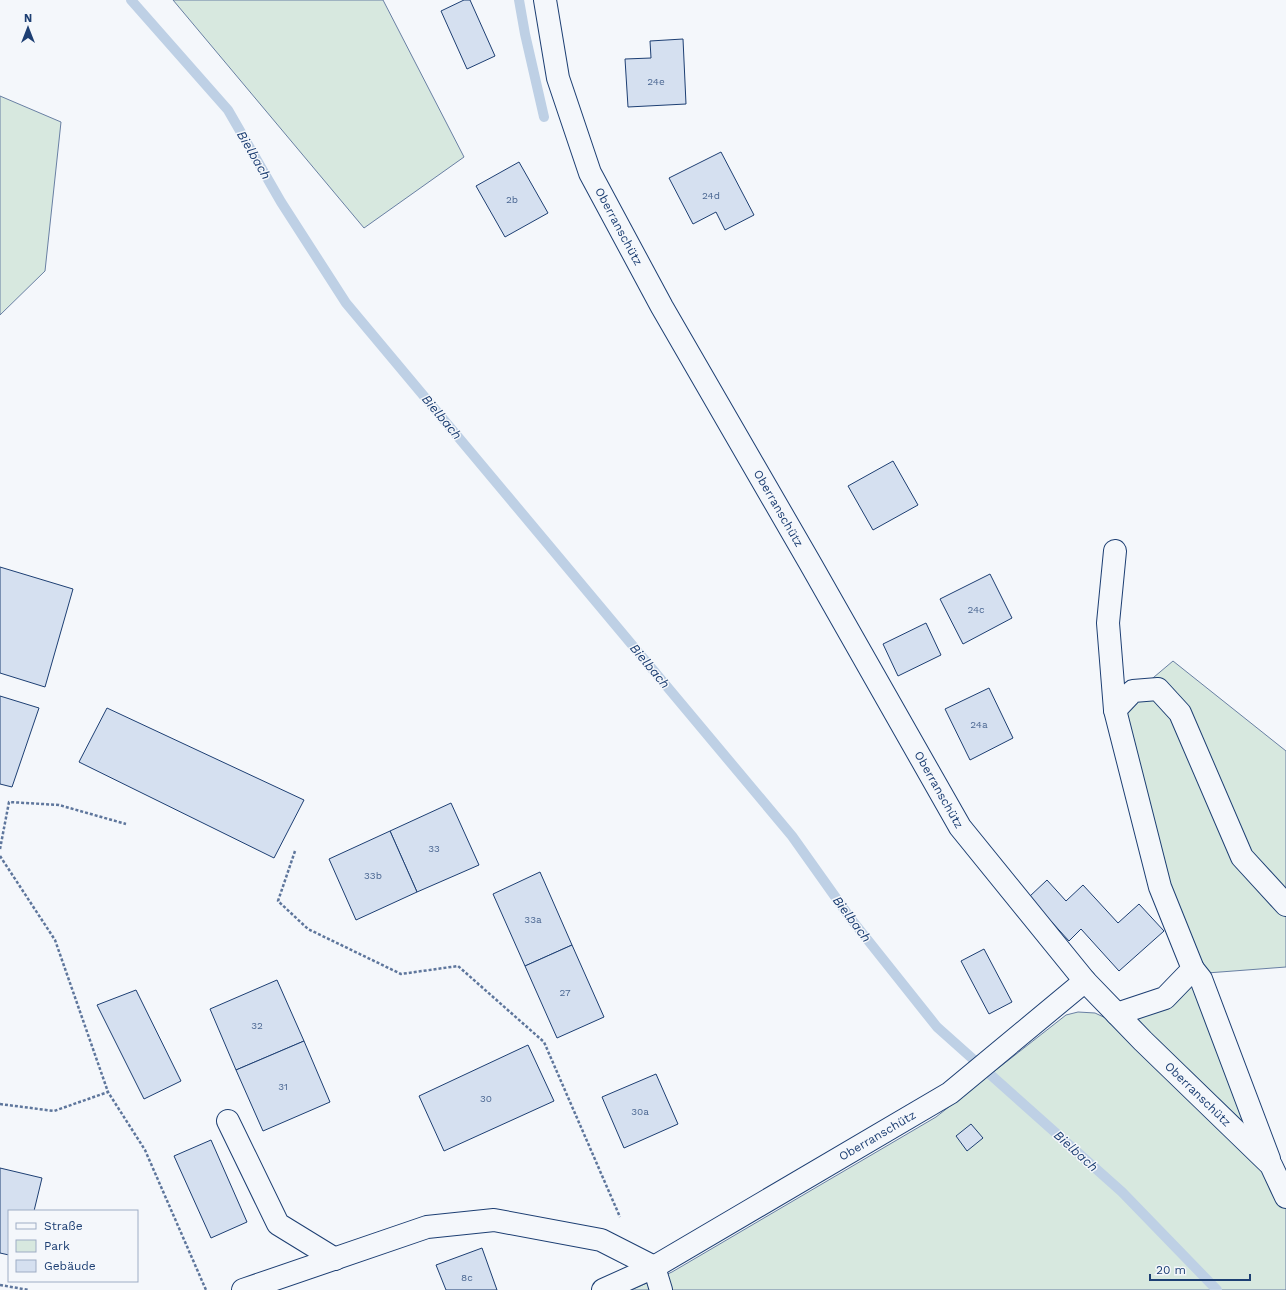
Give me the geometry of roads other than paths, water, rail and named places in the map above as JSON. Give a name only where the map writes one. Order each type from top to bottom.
[{"type":"street","name":"Oberranschütz","points":[[545,0],[558,78],[590,173],[662,307],[960,827],[1084,981],[1143,1041],[1271,1165],[1286,1197]]},
{"type":"street","points":[[1115,551],[1108,623],[1115,710],[1160,888],[1193,969],[1202,979],[1271,1165]]},
{"type":"street","points":[[1115,710],[1133,691],[1158,690],[1180,713],[1242,857],[1286,905]]},
{"type":"street","points":[[1117,1014],[1165,998],[1193,969]]},
{"type":"street","name":"Oberranschütz","points":[[603,1290],[654,1267],[950,1093],[1084,981]]},
{"type":"street","points":[[228,1121],[278,1224],[335,1258]]},
{"type":"street","points":[[243,1290],[427,1227],[494,1220],[601,1240],[654,1267],[661,1290]]},
{"type":"waterway","name":"Bielbach","points":[[131,0],[228,110],[281,202],[346,303],[792,836],[851,919],[937,1027],[1122,1192],[1217,1290]]},
{"type":"waterway","points":[[519,0],[525,34],[544,117]]}]
